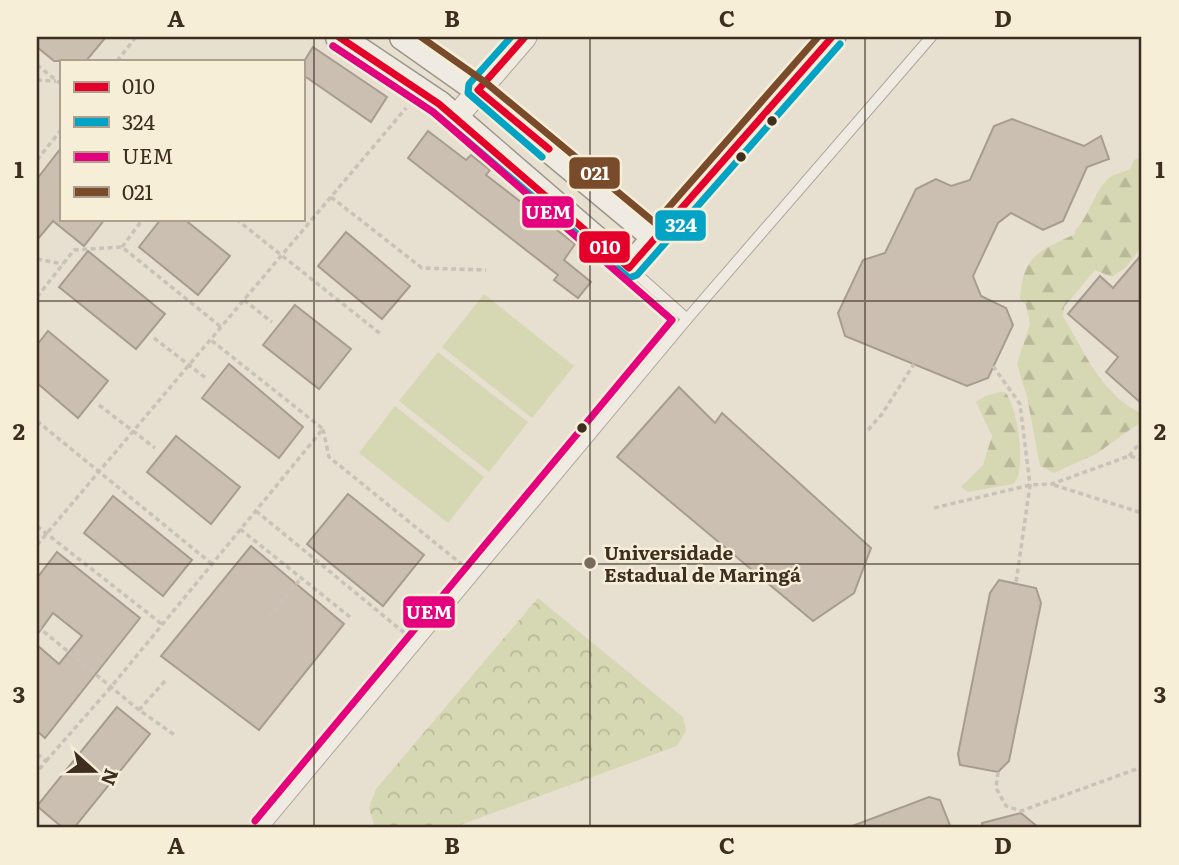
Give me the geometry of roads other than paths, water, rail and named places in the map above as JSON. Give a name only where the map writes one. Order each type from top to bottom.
[{"type":"main road","points":[[339,37],[456,117],[629,268],[832,37]]},
{"type":"main road","points":[[403,37],[478,90],[656,238]]},
{"type":"street","points":[[456,117],[525,37]]},
{"type":"lane","points":[[263,828],[687,319],[932,37]]},
{"type":"lane","points":[[629,268],[687,319]]},
{"type":"place","name":"Universidade Estadual de Maringá","points":[[590,563]]}]
